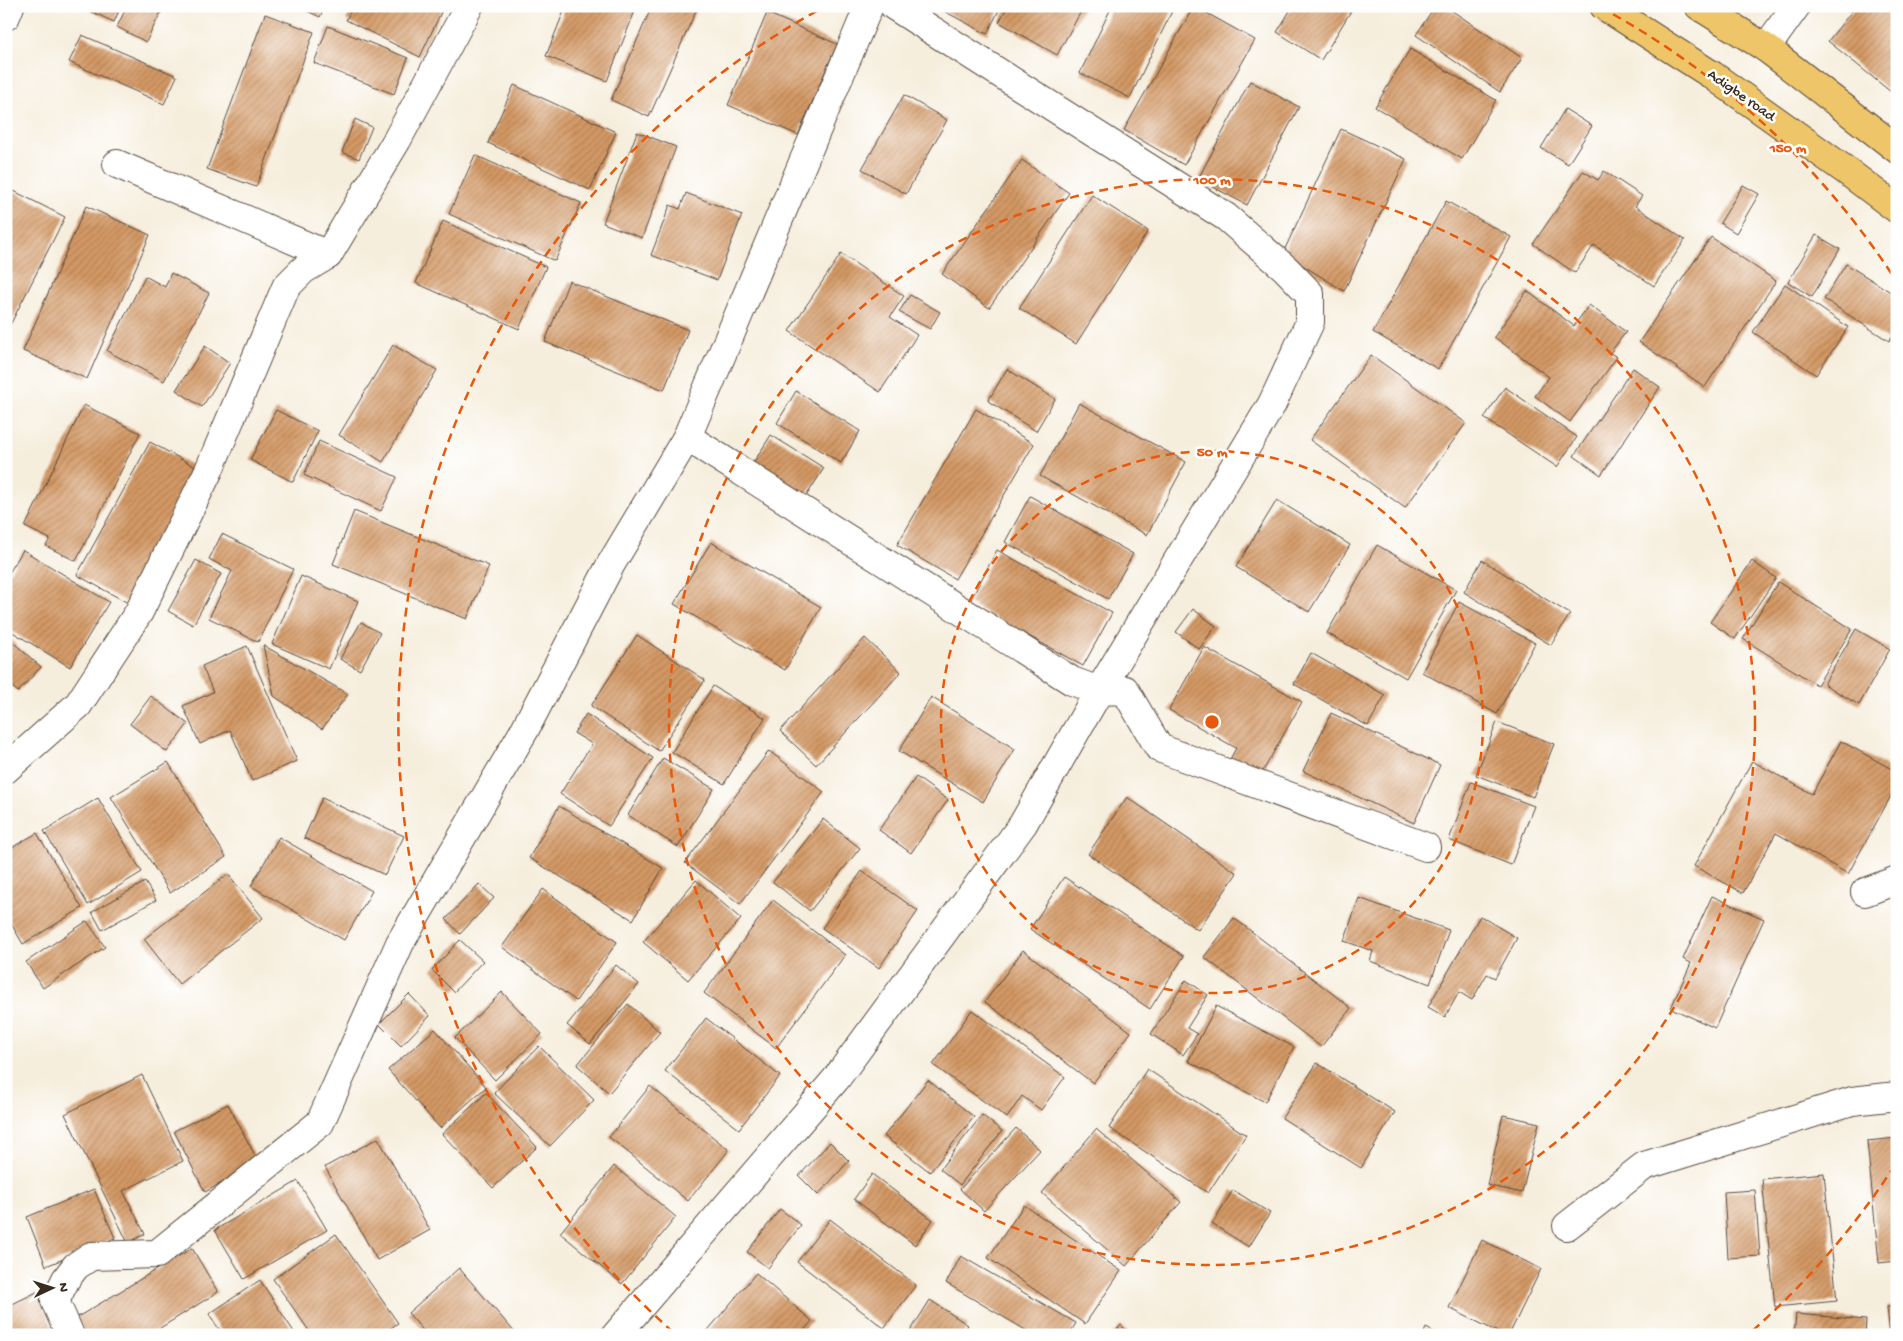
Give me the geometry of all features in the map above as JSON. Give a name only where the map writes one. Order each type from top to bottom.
[{"type":"main road","name":"Adigbe road","points":[[1604,6],[1712,75],[1848,172],[1897,210]]},
{"type":"main road","points":[[1699,6],[1766,48],[1897,149]]},
{"type":"street","points":[[6,16],[10,6]]},
{"type":"street","points":[[6,769],[78,706],[139,612],[209,470],[286,287],[303,270],[328,255],[397,140],[468,6]]},
{"type":"street","points":[[70,1335],[55,1301],[66,1279],[76,1266],[91,1256],[157,1254],[320,1123],[400,943],[524,731],[611,564],[687,437],[869,6]]},
{"type":"street","points":[[616,1335],[836,1079],[1023,824],[1099,691],[1272,404],[1310,322],[1310,294],[1286,269],[1226,217],[894,6]]},
{"type":"street","points":[[1766,48],[1796,6]]},
{"type":"street","points":[[116,164],[328,255]]},
{"type":"street","points":[[687,437],[1072,681],[1099,691],[1125,690],[1158,748],[1426,847]]},
{"type":"street","points":[[1865,892],[1897,880]]},
{"type":"street","points":[[1567,1226],[1644,1166],[1852,1101],[1897,1096]]},
{"type":"building","points":[[92,6],[121,6],[114,22],[90,11]]},
{"type":"building","points":[[127,6],[164,6],[146,42],[117,27]]},
{"type":"building","points":[[297,6],[325,6],[320,17]]},
{"type":"building","points":[[353,6],[444,6],[420,57],[346,20]]},
{"type":"building","points":[[566,6],[637,6],[607,81],[546,56]]},
{"type":"building","points":[[652,6],[698,6],[649,117],[611,100]]},
{"type":"building","points":[[944,6],[1001,6],[987,34],[942,10]]},
{"type":"building","points":[[1008,6],[1084,6],[1057,55],[999,22]]},
{"type":"building","points":[[1112,6],[1166,6],[1173,9],[1130,98],[1080,73]]},
{"type":"building","points":[[1194,6],[1255,40],[1184,165],[1124,130]]},
{"type":"building","points":[[1293,6],[1354,6],[1321,60],[1277,32]]},
{"type":"building","points":[[1435,6],[1445,6],[1522,58],[1500,92],[1416,35]]},
{"type":"building","points":[[1856,6],[1897,6],[1897,97],[1828,41]]},
{"type":"building","points":[[767,13],[837,44],[798,135],[728,105]]},
{"type":"building","points":[[265,14],[314,32],[256,187],[207,169]]},
{"type":"building","points":[[328,26],[408,58],[394,94],[314,63]]},
{"type":"building","points":[[82,35],[177,76],[164,104],[69,62]]},
{"type":"building","points":[[1410,49],[1496,100],[1462,159],[1375,107]]},
{"type":"building","points":[[1250,81],[1299,107],[1247,205],[1198,179]]},
{"type":"building","points":[[514,85],[616,132],[590,190],[488,143]]},
{"type":"building","points":[[904,95],[947,120],[906,194],[862,169]]},
{"type":"building","points":[[1565,109],[1592,126],[1568,164],[1541,148]]},
{"type":"building","points":[[355,119],[372,127],[359,159],[342,152]]},
{"type":"building","points":[[1341,129],[1406,159],[1344,291],[1283,253]]},
{"type":"building","points":[[637,132],[676,147],[642,238],[603,223]]},
{"type":"building","points":[[475,155],[581,203],[555,261],[449,214]]},
{"type":"building","points":[[1022,160],[1069,193],[989,308],[942,274]]},
{"type":"building","points":[[1583,171],[1598,180],[1604,171],[1642,196],[1635,206],[1685,240],[1654,286],[1594,245],[1575,273],[1533,244]]},
{"type":"building","points":[[1743,185],[1759,194],[1736,233],[1720,223]]},
{"type":"building","points":[[6,187],[65,217],[6,333]]},
{"type":"building","points":[[686,193],[742,215],[717,280],[651,255],[670,205],[680,209]]},
{"type":"building","points":[[1092,195],[1148,231],[1076,344],[1019,308]]},
{"type":"building","points":[[1446,201],[1511,237],[1438,369],[1373,332]]},
{"type":"building","points":[[86,206],[150,235],[87,379],[23,351]]},
{"type":"building","points":[[443,221],[546,267],[519,329],[416,283]]},
{"type":"building","points":[[1816,235],[1840,249],[1812,297],[1788,282]]},
{"type":"building","points":[[1711,237],[1776,281],[1705,387],[1639,342]]},
{"type":"building","points":[[841,254],[904,296],[890,317],[917,335],[880,392],[789,331]]},
{"type":"building","points":[[1846,264],[1897,296],[1897,329],[1889,341],[1824,299]]},
{"type":"building","points":[[171,273],[209,293],[164,381],[107,351],[145,276],[165,287]]},
{"type":"building","points":[[569,281],[688,330],[664,390],[545,342]]},
{"type":"building","points":[[1785,284],[1848,327],[1816,375],[1753,332]]},
{"type":"building","points":[[1527,291],[1574,326],[1589,305],[1626,332],[1610,353],[1617,357],[1570,422],[1535,396],[1549,377],[1494,337]]},
{"type":"building","points":[[910,295],[940,312],[930,329],[899,312]]},
{"type":"building","points":[[393,345],[437,370],[383,462],[339,435]]},
{"type":"building","points":[[205,346],[230,363],[202,407],[176,390]]},
{"type":"building","points":[[1371,355],[1466,423],[1405,508],[1310,440]]},
{"type":"building","points":[[1633,368],[1660,387],[1601,475],[1574,456]]},
{"type":"building","points":[[1007,369],[1055,399],[1036,431],[988,401]]},
{"type":"building","points":[[1505,387],[1577,437],[1557,467],[1484,418]]},
{"type":"building","points":[[796,391],[860,431],[841,463],[777,423]]},
{"type":"building","points":[[1079,403],[1186,462],[1147,535],[1040,476]]},
{"type":"building","points":[[84,405],[140,433],[76,561],[46,546],[50,539],[25,527]]},
{"type":"building","points":[[976,409],[1034,444],[955,579],[897,545]]},
{"type":"building","points":[[276,410],[318,431],[293,482],[250,460]]},
{"type":"building","points":[[771,435],[824,468],[805,498],[752,465]]},
{"type":"building","points":[[319,441],[397,477],[381,511],[304,475]]},
{"type":"building","points":[[150,442],[201,470],[128,603],[77,575]]},
{"type":"building","points":[[1030,496],[1133,554],[1108,599],[1005,542]]},
{"type":"building","points":[[1277,500],[1350,545],[1309,612],[1236,567]]},
{"type":"building","points":[[354,511],[489,566],[467,619],[333,564]]},
{"type":"building","points":[[222,534],[293,569],[258,642],[209,618],[232,571],[209,559]]},
{"type":"building","points":[[711,542],[821,607],[785,670],[674,604]]},
{"type":"building","points":[[1377,545],[1456,590],[1406,678],[1327,633]]},
{"type":"building","points":[[23,550],[109,602],[70,667],[6,628],[6,578]]},
{"type":"building","points":[[997,550],[1112,613],[1083,666],[969,603]]},
{"type":"building","points":[[196,560],[221,574],[193,625],[168,611]]},
{"type":"building","points":[[1482,560],[1570,614],[1551,645],[1464,592]]},
{"type":"building","points":[[1752,561],[1776,578],[1735,639],[1710,622]]},
{"type":"building","points":[[301,576],[358,601],[329,669],[272,644]]},
{"type":"building","points":[[1778,582],[1852,629],[1817,685],[1743,639]]},
{"type":"building","points":[[1459,602],[1535,643],[1497,714],[1422,672]]},
{"type":"building","points":[[1193,609],[1216,626],[1199,649],[1176,632]]},
{"type":"building","points":[[361,622],[380,633],[360,670],[340,659]]},
{"type":"building","points":[[1856,629],[1890,649],[1859,705],[1824,684]]},
{"type":"building","points":[[637,635],[705,680],[659,751],[591,706]]},
{"type":"building","points":[[6,636],[41,667],[18,692],[6,681]]},
{"type":"building","points":[[865,638],[901,672],[816,765],[780,731]]},
{"type":"building","points":[[263,645],[348,694],[322,729],[274,696]]},
{"type":"building","points":[[247,646],[297,761],[252,781],[230,730],[200,744],[183,706],[213,692],[202,666]]},
{"type":"building","points":[[1204,647],[1302,702],[1258,780],[1228,763],[1236,748],[1169,710]]},
{"type":"building","points":[[1311,653],[1385,695],[1368,726],[1294,684]]},
{"type":"building","points":[[713,686],[765,718],[724,784],[672,752]]},
{"type":"building","points":[[151,696],[188,724],[167,752],[130,724]]},
{"type":"building","points":[[931,697],[1015,749],[983,802],[899,751]]},
{"type":"building","points":[[1331,713],[1440,765],[1414,823],[1303,771]]},
{"type":"building","points":[[586,714],[653,758],[609,826],[560,794],[592,744],[574,733]]},
{"type":"building","points":[[1497,722],[1554,744],[1533,797],[1476,775]]},
{"type":"building","points":[[1841,741],[1897,772],[1897,785],[1848,874],[1776,833],[1743,893],[1694,866],[1752,761],[1812,794]]},
{"type":"building","points":[[769,751],[824,792],[740,904],[685,863]]},
{"type":"building","points":[[663,758],[714,789],[678,847],[628,815]]},
{"type":"building","points":[[168,762],[226,857],[170,893],[111,797]]},
{"type":"building","points":[[916,777],[948,800],[911,853],[879,830]]},
{"type":"building","points":[[1471,782],[1534,806],[1511,865],[1449,840]]},
{"type":"building","points":[[1127,797],[1237,873],[1198,930],[1088,854]]},
{"type":"building","points":[[98,798],[142,872],[88,905],[44,831]]},
{"type":"building","points":[[322,798],[404,836],[385,875],[304,838]]},
{"type":"building","points":[[559,806],[663,868],[633,920],[529,858]]},
{"type":"building","points":[[823,819],[860,848],[810,911],[773,882]]},
{"type":"building","points":[[37,833],[82,908],[23,944],[6,915],[6,851]]},
{"type":"building","points":[[279,837],[372,891],[344,940],[251,886]]},
{"type":"building","points":[[862,871],[918,911],[879,968],[822,928]]},
{"type":"building","points":[[228,874],[263,918],[179,984],[144,939]]},
{"type":"building","points":[[1064,877],[1184,956],[1150,1009],[1030,929]]},
{"type":"building","points":[[696,880],[741,919],[688,980],[643,942]]},
{"type":"building","points":[[145,882],[156,900],[102,930],[92,912]]},
{"type":"building","points":[[479,884],[494,898],[460,934],[446,919]]},
{"type":"building","points":[[543,889],[617,942],[576,1001],[502,947]]},
{"type":"building","points":[[1712,896],[1764,919],[1715,1028],[1671,1008],[1691,963],[1683,959]]},
{"type":"building","points":[[1359,898],[1449,930],[1430,984],[1370,961],[1373,951],[1344,941]]},
{"type":"building","points":[[773,900],[845,955],[776,1048],[704,993]]},
{"type":"building","points":[[1480,916],[1517,938],[1495,978],[1487,974],[1472,1000],[1459,992],[1445,1017],[1428,1007]]},
{"type":"building","points":[[1234,918],[1351,1008],[1321,1047],[1204,957]]},
{"type":"building","points":[[87,921],[105,947],[43,988],[26,962]]},
{"type":"building","points":[[460,940],[483,961],[454,992],[432,970]]},
{"type":"building","points":[[1023,950],[1131,1032],[1093,1083],[985,1002]]},
{"type":"building","points":[[616,965],[639,984],[590,1044],[567,1025]]},
{"type":"building","points":[[1186,980],[1208,995],[1187,1028],[1197,1034],[1183,1055],[1151,1034]]},
{"type":"building","points":[[502,992],[542,1034],[495,1080],[455,1038]]},
{"type":"building","points":[[409,994],[430,1016],[401,1046],[379,1024]]},
{"type":"building","points":[[628,1004],[660,1032],[609,1093],[577,1065]]},
{"type":"building","points":[[1216,1006],[1294,1047],[1265,1102],[1188,1061]]},
{"type":"building","points":[[972,1010],[1065,1077],[1041,1110],[1022,1096],[1007,1118],[933,1065]]},
{"type":"building","points":[[706,1018],[780,1076],[739,1129],[665,1071]]},
{"type":"building","points":[[435,1029],[486,1087],[440,1128],[388,1070]]},
{"type":"building","points":[[539,1046],[594,1100],[550,1146],[494,1093]]},
{"type":"building","points":[[1317,1063],[1395,1112],[1361,1168],[1282,1118]]},
{"type":"building","points":[[1147,1069],[1246,1135],[1208,1193],[1109,1128]]},
{"type":"building","points":[[142,1075],[183,1161],[123,1191],[145,1234],[128,1243],[65,1114]]},
{"type":"building","points":[[928,1080],[974,1117],[930,1172],[884,1136]]},
{"type":"building","points":[[650,1086],[729,1150],[688,1201],[609,1137]]},
{"type":"building","points":[[486,1093],[537,1147],[493,1188],[442,1134]]},
{"type":"building","points":[[228,1104],[259,1163],[205,1192],[174,1131]]},
{"type":"building","points":[[982,1115],[1002,1131],[960,1185],[940,1169]]},
{"type":"building","points":[[1503,1115],[1539,1123],[1522,1193],[1487,1185]]},
{"type":"building","points":[[1016,1128],[1040,1150],[984,1211],[960,1189]]},
{"type":"building","points":[[1096,1129],[1181,1202],[1126,1266],[1042,1193]]},
{"type":"building","points":[[378,1138],[430,1230],[377,1260],[325,1167]]},
{"type":"building","points":[[1897,1138],[1897,1261],[1879,1263],[1867,1141]]},
{"type":"building","points":[[830,1142],[849,1161],[818,1195],[799,1176]]},
{"type":"building","points":[[614,1166],[676,1217],[622,1284],[560,1233]]},
{"type":"building","points":[[1824,1173],[1837,1301],[1775,1307],[1762,1179]]},
{"type":"building","points":[[872,1174],[933,1220],[915,1245],[854,1199]]},
{"type":"building","points":[[298,1181],[327,1230],[244,1279],[215,1230]]},
{"type":"building","points":[[94,1189],[115,1238],[46,1266],[27,1217]]},
{"type":"building","points":[[1233,1190],[1270,1213],[1249,1247],[1212,1224]]},
{"type":"building","points":[[1755,1190],[1760,1256],[1728,1258],[1724,1192]]},
{"type":"building","points":[[1024,1205],[1121,1271],[1085,1324],[988,1258]]},
{"type":"building","points":[[780,1209],[801,1225],[768,1268],[747,1252]]},
{"type":"building","points":[[830,1219],[916,1285],[884,1328],[797,1262]]},
{"type":"building","points":[[336,1234],[398,1323],[381,1335],[312,1335],[273,1279]]},
{"type":"building","points":[[1482,1240],[1541,1269],[1509,1335],[1504,1335],[1449,1308]]},
{"type":"building","points":[[192,1248],[218,1292],[149,1335],[86,1335],[76,1318]]},
{"type":"building","points":[[961,1256],[1076,1323],[1069,1335],[1034,1335],[946,1283]]},
{"type":"building","points":[[459,1268],[517,1335],[427,1335],[408,1313]]},
{"type":"building","points":[[756,1273],[812,1321],[800,1335],[704,1335]]},
{"type":"building","points":[[260,1280],[296,1335],[223,1335],[209,1314]]},
{"type":"building","points":[[37,1292],[56,1335],[6,1335],[6,1307]]},
{"type":"building","points":[[930,1300],[968,1325],[962,1335],[908,1335]]},
{"type":"building","points":[[1897,1306],[1897,1335],[1890,1335],[1887,1307]]},
{"type":"building","points":[[1796,1314],[1866,1320],[1865,1335],[1794,1335]]},
{"type":"building","points":[[1121,1325],[1131,1335],[1112,1335]]},
{"type":"building","points":[[1426,1328],[1440,1335],[1423,1335]]}]
